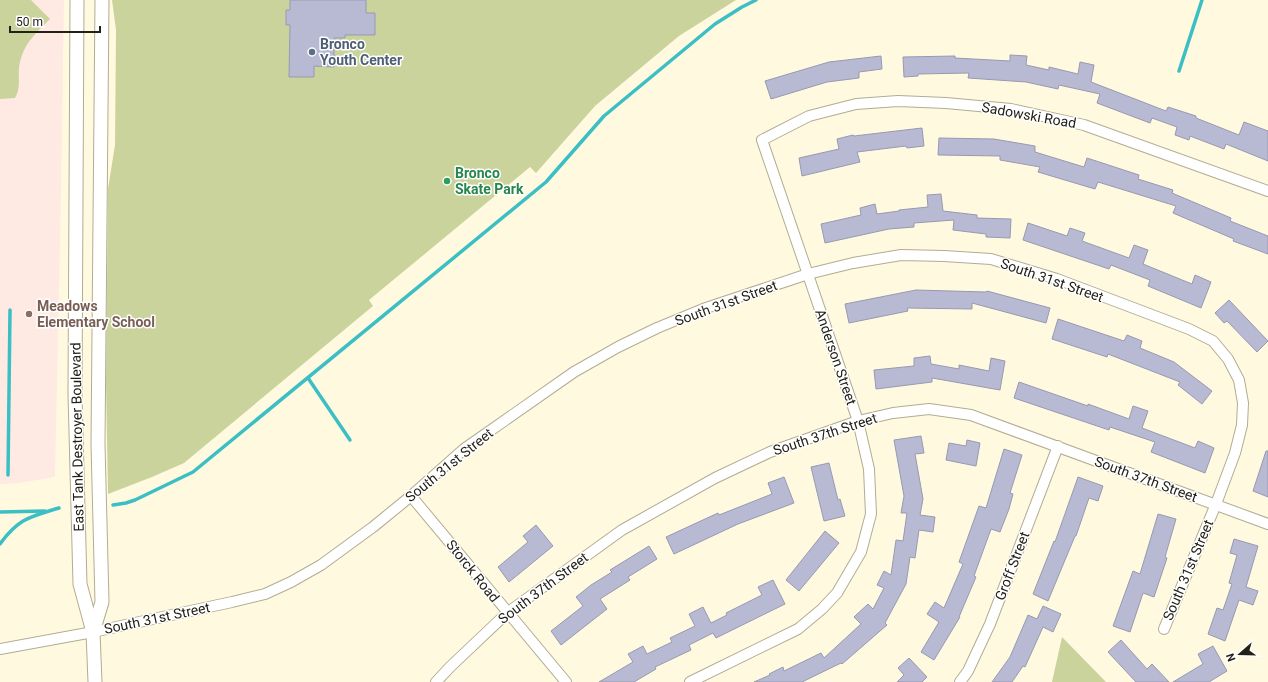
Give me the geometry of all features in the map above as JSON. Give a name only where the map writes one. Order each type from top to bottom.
[{"type":"street","name":"East Tank Destroyer Boulevard","points":[[77,0],[74,394],[80,584],[93,632],[95,682]]},
{"type":"street","name":"East Tank Destroyer Boulevard","points":[[93,632],[102,602],[98,444],[102,0]]},
{"type":"street","name":"Sadowski Road","points":[[762,140],[809,116],[856,104],[898,101],[946,103],[1011,109],[1084,125],[1268,191]]},
{"type":"street","name":"Anderson Street","points":[[690,682],[798,629],[822,609],[837,593],[861,552],[872,514],[869,469],[858,421],[762,140]]},
{"type":"street","name":"South 31st Street","points":[[0,649],[93,632],[266,594],[321,565],[373,527],[464,449],[574,372],[618,346],[703,309],[808,274],[853,263],[901,255],[991,259],[1057,279],[1188,329],[1213,341],[1228,359],[1239,380],[1243,403],[1242,425],[1235,453],[1216,504],[1164,629]]},
{"type":"street","name":"South 37th Street","points":[[436,682],[450,666],[507,612],[622,530],[709,482],[770,452],[858,421],[893,413],[929,409],[971,415],[1268,524]]},
{"type":"street","name":"Groff Street","points":[[960,682],[968,671],[990,624],[1058,446]]},
{"type":"street","name":"Storck Road","points":[[411,496],[566,682]]},
{"type":"shaded area","name":"Meadows Elementary School","points":[[0,0],[64,0],[55,477],[19,483],[0,484]]},
{"type":"green space","points":[[0,0],[31,0],[50,19],[26,46],[19,68],[18,91],[15,98],[0,99]]},
{"type":"green space","points":[[112,0],[736,0],[679,36],[595,106],[536,173],[530,167],[369,300],[373,306],[184,463],[108,494],[106,382],[108,189],[115,145],[116,30]]},
{"type":"green space","points":[[1062,637],[1106,682],[1052,682]]},
{"type":"building","name":"Bronco Youth Center","points":[[290,0],[366,0],[366,13],[375,13],[375,35],[345,35],[345,38],[334,38],[334,67],[314,66],[314,77],[289,77],[290,25],[286,25],[286,10],[290,10]]},
{"type":"building","points":[[1010,55],[1027,56],[1026,65],[1049,70],[1049,67],[1078,74],[1080,62],[1094,65],[1091,82],[1166,111],[1168,107],[1196,116],[1196,118],[1239,135],[1244,122],[1268,131],[1268,161],[1226,144],[1224,149],[1190,136],[1189,140],[1175,135],[1177,127],[1152,118],[1150,123],[1097,103],[1100,94],[1059,85],[1058,89],[1026,82],[968,78],[969,73],[918,74],[918,76],[904,77],[903,57],[955,56],[955,58],[1010,61]]},
{"type":"building","points":[[881,56],[882,69],[859,72],[859,78],[827,82],[771,99],[765,81],[829,62]]},
{"type":"building","points":[[922,128],[924,146],[907,148],[906,146],[857,152],[860,162],[802,176],[799,158],[839,149],[837,139],[853,135]]},
{"type":"building","points":[[939,138],[994,139],[1035,146],[1035,152],[1084,167],[1087,158],[1139,175],[1138,179],[1173,190],[1172,193],[1231,218],[1230,221],[1268,236],[1268,254],[1233,241],[1234,239],[1173,213],[1176,206],[1098,182],[1095,189],[1038,172],[1040,167],[1000,160],[1000,156],[938,155]]},
{"type":"building","points":[[941,194],[943,211],[977,215],[977,218],[1011,219],[1010,238],[986,237],[986,234],[953,230],[954,220],[914,223],[914,227],[889,229],[825,243],[821,224],[861,215],[860,208],[875,204],[877,214],[928,207],[927,195]]},
{"type":"building","points":[[1028,223],[1067,236],[1070,228],[1085,233],[1082,241],[1129,258],[1134,245],[1148,250],[1143,264],[1192,284],[1195,275],[1211,282],[1201,308],[1148,286],[1150,280],[1111,265],[1109,269],[1023,240]]},
{"type":"building","points":[[916,290],[987,291],[1050,308],[1046,323],[972,303],[972,309],[907,308],[908,311],[849,323],[845,304]]},
{"type":"building","points":[[1229,300],[1268,341],[1257,352],[1227,321],[1224,323],[1215,313]]},
{"type":"building","points":[[1058,319],[1124,341],[1127,335],[1142,341],[1140,348],[1174,362],[1212,391],[1202,404],[1178,385],[1180,382],[1108,354],[1107,357],[1052,339]]},
{"type":"building","points":[[930,356],[931,364],[959,369],[959,365],[989,371],[991,358],[1005,361],[1000,390],[932,378],[932,382],[876,389],[874,370],[914,366],[914,358]]},
{"type":"building","points":[[1019,382],[1129,419],[1133,406],[1148,411],[1142,428],[1195,448],[1198,441],[1214,448],[1205,473],[1151,452],[1155,442],[1110,427],[1109,430],[1014,398]]},
{"type":"building","points":[[921,436],[924,453],[915,454],[923,499],[920,515],[935,517],[933,532],[919,530],[915,558],[910,557],[906,584],[885,623],[887,625],[842,664],[841,663],[802,682],[754,682],[783,667],[784,671],[821,653],[824,658],[861,624],[854,617],[868,604],[873,609],[884,588],[877,585],[884,571],[891,575],[896,540],[903,541],[907,513],[901,513],[904,496],[894,440]]},
{"type":"building","points":[[967,440],[980,443],[976,466],[946,460],[949,443],[966,446]]},
{"type":"building","points":[[1004,449],[1022,455],[1010,493],[1013,494],[1009,509],[1000,532],[991,529],[974,576],[976,577],[960,617],[934,660],[921,652],[939,622],[927,614],[935,602],[944,608],[963,564],[959,562],[979,506],[986,508]]},
{"type":"building","points":[[1266,451],[1268,451],[1268,497],[1253,491]]},
{"type":"building","points":[[829,463],[838,500],[840,499],[845,516],[824,521],[811,467]]},
{"type":"building","points":[[784,477],[794,503],[738,524],[674,554],[666,537],[718,513],[719,515],[772,494],[768,483]]},
{"type":"building","points":[[1078,477],[1103,486],[1098,501],[1089,498],[1076,536],[1048,601],[1033,594],[1054,541],[1055,542]]},
{"type":"building","points":[[1158,514],[1176,519],[1165,557],[1167,558],[1154,597],[1143,593],[1130,632],[1113,626],[1133,571],[1140,574]]},
{"type":"building","points":[[536,525],[553,546],[509,582],[498,567],[528,542],[523,536]]},
{"type":"building","points":[[825,531],[839,543],[799,591],[786,580]]},
{"type":"building","points":[[1234,539],[1258,546],[1246,587],[1258,591],[1253,605],[1239,600],[1225,641],[1208,634],[1217,608],[1223,610],[1232,584],[1229,583],[1237,555],[1230,553]]},
{"type":"building","points":[[649,546],[657,559],[628,577],[630,580],[600,599],[607,609],[561,645],[551,631],[583,606],[576,597],[591,585],[612,572],[610,570]]},
{"type":"building","points":[[773,580],[785,604],[716,638],[713,633],[689,645],[691,650],[655,667],[656,669],[634,682],[599,682],[633,662],[628,654],[643,646],[647,654],[672,642],[670,638],[695,626],[689,614],[703,607],[711,623],[727,615],[726,613],[762,595],[758,587]]},
{"type":"building","points":[[1043,606],[1061,614],[1053,632],[1043,627],[1025,667],[1023,666],[1012,682],[992,682],[1010,657],[1028,615],[1037,619]]},
{"type":"building","points":[[1121,640],[1147,669],[1152,664],[1169,682],[1136,682],[1108,652]]},
{"type":"building","points":[[1213,646],[1227,671],[1209,682],[1173,682],[1203,664],[1198,654]]},
{"type":"building","points":[[909,658],[927,677],[922,682],[897,682],[904,675],[898,668]]},
{"type":"waterway","points":[[113,505],[135,500],[193,472],[546,182],[604,116],[715,24],[756,0]]},
{"type":"waterway","points":[[1179,71],[1202,0]]},
{"type":"waterway","points":[[8,475],[10,310]]},
{"type":"waterway","points":[[308,378],[350,440]]},
{"type":"waterway","points":[[0,544],[19,524],[33,516],[59,508]]},
{"type":"waterway","points":[[0,512],[45,511]]},
{"type":"place","name":"Bronco Youth Center","points":[[312,52]]},
{"type":"place","name":"Bronco Skate Park","points":[[447,181]]},
{"type":"place","name":"Meadows Elementary School","points":[[29,314]]}]
